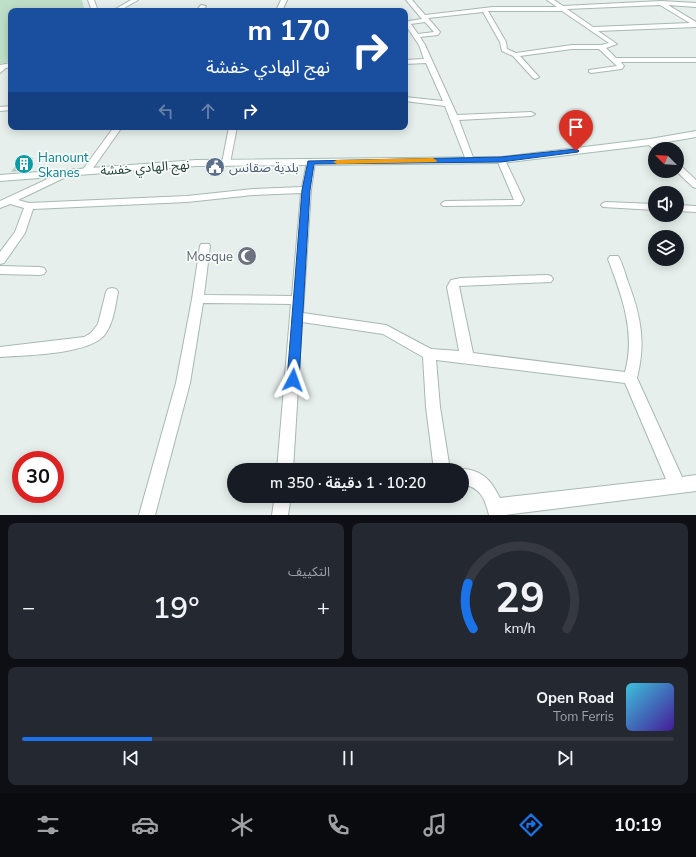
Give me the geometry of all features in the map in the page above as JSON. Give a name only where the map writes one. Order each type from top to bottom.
[{"type":"main road","points":[[119,8],[134,0]]},
{"type":"main road","name":"نهج الهادي خفشة","points":[[650,142],[696,134]]},
{"type":"main road","name":"نهج الهادي خفشة","points":[[0,178],[86,172],[164,164],[501,160],[648,142]]},
{"type":"street","points":[[409,0],[437,33],[415,36]]},
{"type":"street","points":[[515,55],[572,47],[601,47],[614,44],[550,0]]},
{"type":"street","points":[[605,0],[614,6]]},
{"type":"street","points":[[658,2],[696,25]]},
{"type":"street","points":[[470,160],[454,118],[446,104],[426,54],[409,23],[424,17],[485,10],[562,9],[658,2],[696,5]]},
{"type":"street","points":[[499,5],[504,9]]},
{"type":"street","points":[[485,10],[503,42],[504,50],[515,55],[536,77]]},
{"type":"street","points":[[413,15],[424,17]]},
{"type":"street","points":[[593,29],[696,25]]},
{"type":"street","points":[[591,70],[617,69],[621,66],[601,47]]},
{"type":"street","points":[[616,60],[696,60]]},
{"type":"street","points":[[408,62],[428,61]]},
{"type":"street","points":[[408,99],[446,104]]},
{"type":"street","points":[[454,118],[531,114]]},
{"type":"street","points":[[86,172],[116,130]]},
{"type":"street","points":[[226,163],[232,130]]},
{"type":"street","points":[[446,204],[518,203],[519,200],[501,160]]},
{"type":"street","points":[[286,463],[298,317],[306,190],[311,162]]},
{"type":"street","points":[[5,203],[67,173]]},
{"type":"street","points":[[684,174],[696,185]]},
{"type":"street","points":[[5,203],[29,206],[187,199],[253,192],[306,190]]},
{"type":"street","points":[[606,205],[648,207]]},
{"type":"street","points":[[0,260],[20,233],[29,206]]},
{"type":"street","points":[[684,208],[696,209]]},
{"type":"street","points":[[147,515],[183,383],[198,299],[205,246]]},
{"type":"street","points":[[614,259],[627,293],[636,330],[637,349],[630,378],[677,485]]},
{"type":"street","points":[[0,270],[40,271]]},
{"type":"street","points":[[467,356],[453,287],[455,283],[547,279]]},
{"type":"street","points":[[0,352],[79,344],[91,341],[104,327],[112,292]]},
{"type":"street","points":[[198,299],[298,300]]},
{"type":"street","points":[[298,317],[386,330],[429,354],[467,356],[593,375],[630,378]]},
{"type":"street","points":[[429,354],[433,407],[441,463]]},
{"type":"street","points":[[469,477],[478,479],[485,485],[496,511],[696,483]]},
{"type":"street","points":[[280,515],[281,503]]},
{"type":"green space","points":[[0,0],[82,0],[84,8],[8,8],[8,62],[0,64]]},
{"type":"building","name":"Hanount Skanes","points":[[33,158],[31,170],[11,172],[20,159]]},
{"type":"slow traffic","points":[[337,162],[433,161]]},
{"type":"place","name":"Hanount Skanes","points":[[24,164]]},
{"type":"place","name":"بلدية صقانس","points":[[215,167]]},
{"type":"place","name":"Mosque","points":[[247,256]]},
{"type":"route","points":[[293,380],[306,190],[311,162],[501,160],[576,151]]}]
